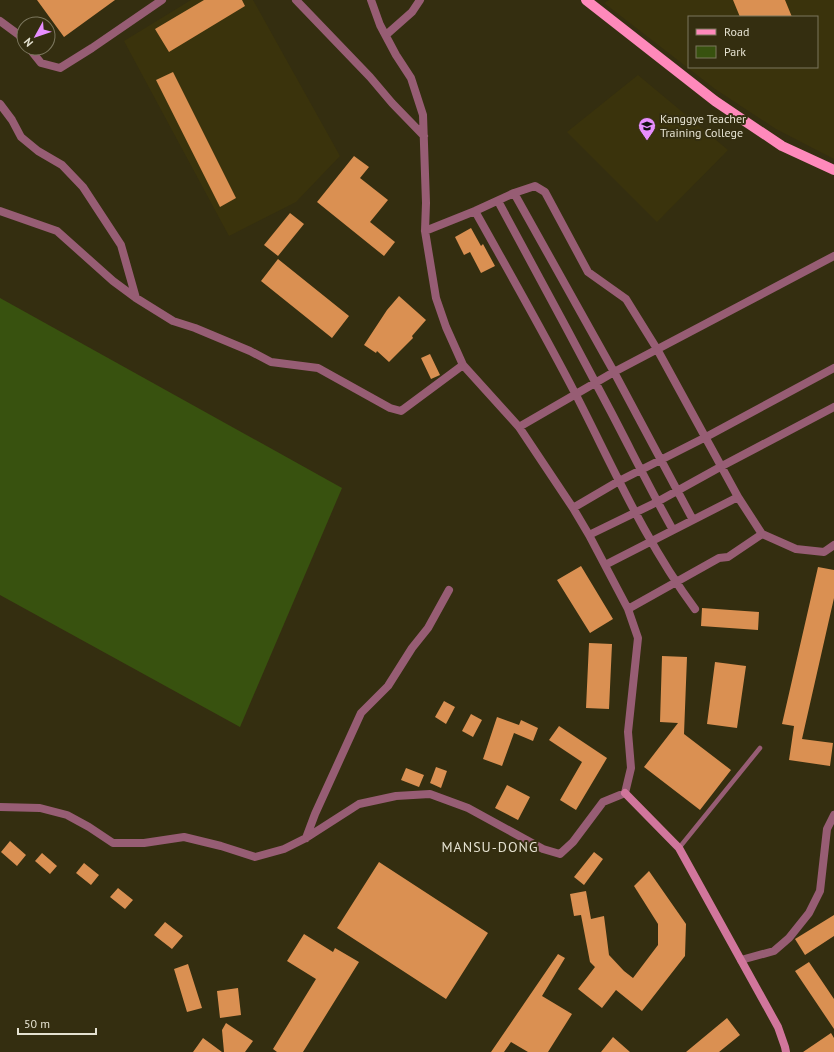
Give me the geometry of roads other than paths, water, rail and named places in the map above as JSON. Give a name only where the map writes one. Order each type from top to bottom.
[{"type":"main road","points":[[586,0],[715,101],[782,146],[834,170]]},
{"type":"street","points":[[35,56],[41,63],[60,68],[162,0]]},
{"type":"street","points":[[296,0],[424,136]]},
{"type":"street","points":[[370,0],[396,55],[411,78],[423,115],[426,231],[436,298],[446,327],[463,365],[519,427],[573,508],[605,564],[628,609],[638,638],[628,732],[631,768],[625,793]]},
{"type":"street","points":[[386,35],[412,12],[420,0]]},
{"type":"street","points":[[0,21],[16,33]]},
{"type":"street","points":[[0,104],[12,120],[21,137],[38,151],[62,165],[83,187],[121,245],[136,298]]},
{"type":"street","points":[[426,231],[514,193],[535,186],[545,192],[588,272],[626,299],[657,349],[738,497],[762,534],[796,549],[824,552],[834,545]]},
{"type":"street","points":[[514,193],[614,372],[693,520]]},
{"type":"street","points":[[498,201],[642,470],[657,502],[674,530]]},
{"type":"street","points":[[0,211],[57,231],[113,281],[136,298],[173,321],[195,328],[250,351],[270,362],[318,368],[390,408],[401,411],[463,365]]},
{"type":"street","points":[[475,211],[575,394],[651,541],[676,582],[695,609]]},
{"type":"street","points":[[519,427],[595,382],[834,256]]},
{"type":"street","points":[[573,508],[619,481],[706,437],[834,368]]},
{"type":"street","points":[[589,535],[657,502],[834,407]]},
{"type":"street","points":[[605,564],[738,497]]},
{"type":"street","points":[[628,609],[719,558],[728,557],[762,534]]},
{"type":"street","points":[[306,838],[315,814],[361,714],[388,686],[412,648],[428,628],[449,590]]},
{"type":"street","points":[[0,807],[40,808],[67,815],[90,827],[113,843],[144,844],[184,837],[221,846],[255,857],[284,849],[306,838],[359,804],[396,796],[430,794],[468,808],[542,849],[560,854],[572,842],[603,802],[625,793]]},
{"type":"street","points":[[625,793],[678,848],[778,1027],[786,1052]]},
{"type":"street","points":[[741,960],[774,951],[789,938],[810,913],[820,891],[827,829],[834,815]]},
{"type":"lane","points":[[678,848],[760,748]]},
{"type":"place","name":"Kanggye Teacher Training College","points":[[647,141]]},
{"type":"district","name":"MANSU-DONG","points":[[490,847]]}]
